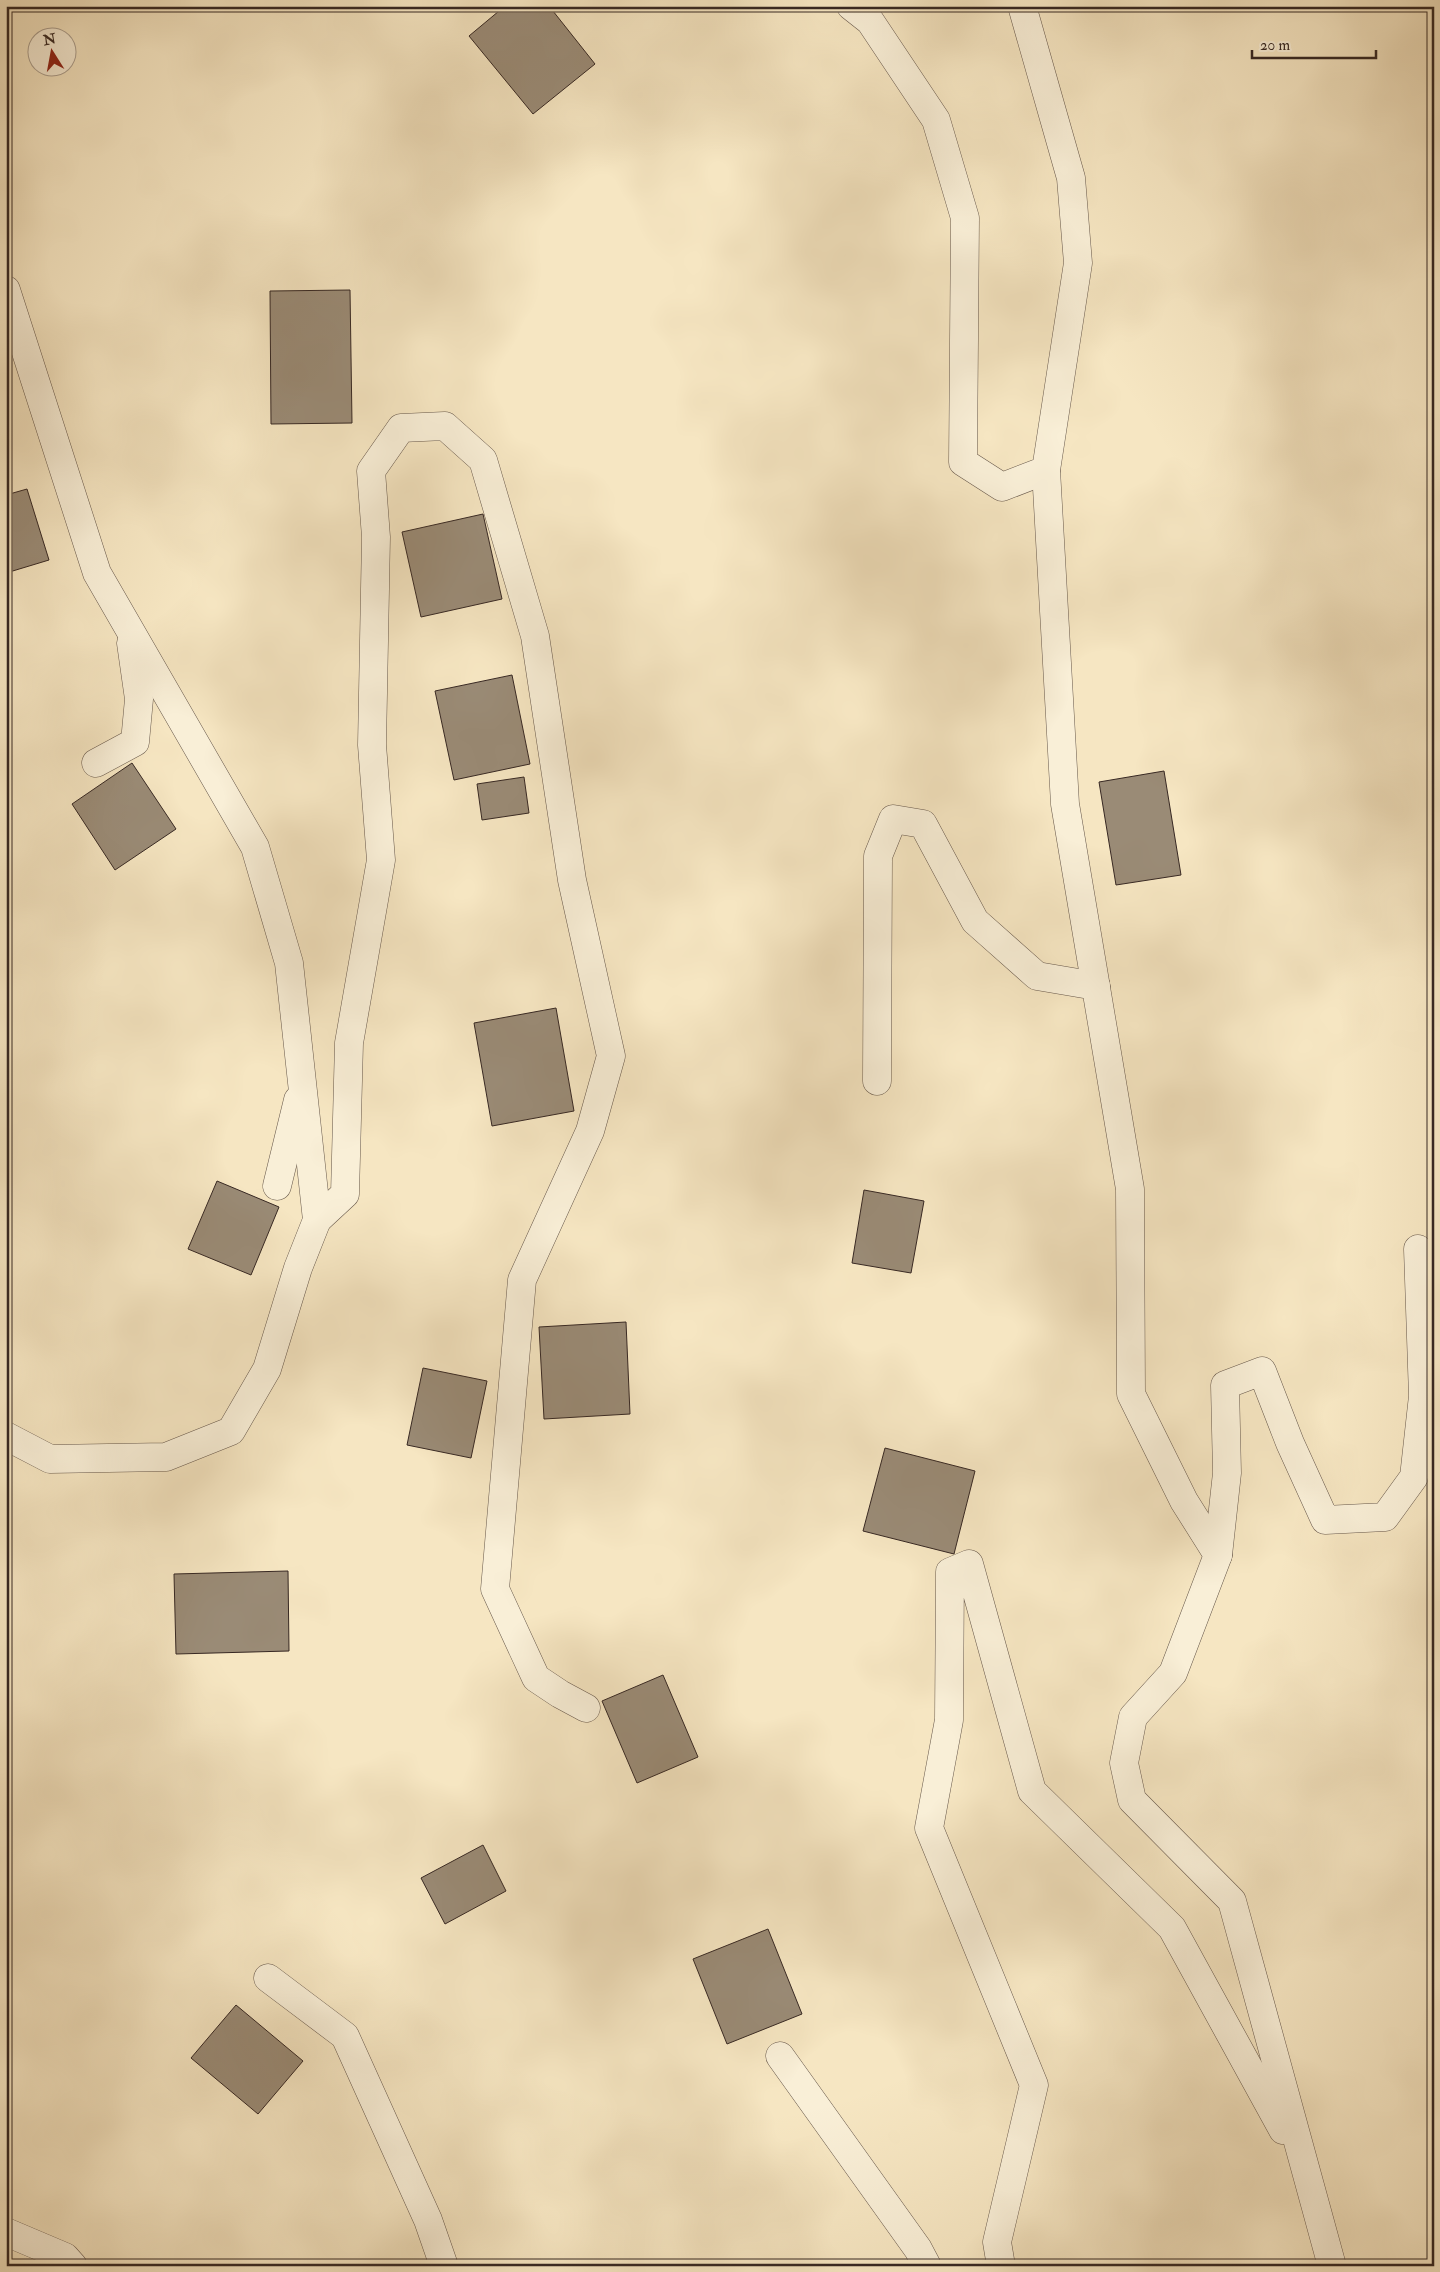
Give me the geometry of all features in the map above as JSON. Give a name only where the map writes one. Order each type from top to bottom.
[{"type":"street","points":[[852,6],[870,21],[936,120],[965,218],[963,462],[1002,487],[1046,470]]},
{"type":"street","points":[[1022,6],[1071,178],[1078,263],[1046,470],[1065,804],[1130,1189],[1130,1394],[1184,1501],[1218,1555]]},
{"type":"street","points":[[6,290],[97,574],[256,847],[289,963],[317,1220]]},
{"type":"street","points":[[6,1436],[50,1459],[166,1457],[231,1431],[267,1369],[298,1268],[317,1220],[345,1194],[349,1043],[381,860],[372,745],[376,538],[371,471],[401,428],[445,426],[483,460],[535,636],[572,880],[611,1056],[590,1131],[522,1280],[496,1589],[536,1678],[586,1708]]},
{"type":"street","points":[[96,763],[135,742],[139,699],[130,630]]},
{"type":"street","points":[[877,1080],[878,856],[893,819],[923,824],[975,921],[1037,976],[1096,986]]},
{"type":"street","points":[[276,1186],[302,1083]]},
{"type":"street","points":[[1332,2266],[1232,1901],[1132,1800],[1124,1764],[1133,1717],[1173,1673],[1218,1555],[1227,1473],[1225,1385],[1262,1371],[1290,1443],[1325,1520],[1385,1517],[1414,1478],[1423,1396],[1418,1249]]},
{"type":"street","points":[[1001,2266],[997,2242],[1034,2085],[929,1828],[950,1720],[950,1572],[969,1564],[1032,1791],[1172,1928],[1305,2171]]},
{"type":"street","points":[[268,1978],[345,2036],[428,2220],[444,2266]]},
{"type":"street","points":[[780,2056],[918,2249],[927,2266]]},
{"type":"street","points":[[6,2232],[65,2257],[73,2266]]},
{"type":"building","points":[[505,6],[549,6],[595,64],[533,114],[469,36]]},
{"type":"building","points":[[350,290],[352,423],[271,424],[270,291]]},
{"type":"building","points":[[27,489],[49,560],[6,573],[6,495]]},
{"type":"building","points":[[483,514],[502,599],[421,617],[402,532]]},
{"type":"building","points":[[512,675],[530,764],[454,780],[435,691]]},
{"type":"building","points":[[132,763],[176,829],[115,870],[72,804]]},
{"type":"building","points":[[1164,771],[1181,875],[1116,885],[1099,782]]},
{"type":"building","points":[[524,777],[529,813],[482,820],[477,784]]},
{"type":"building","points":[[556,1008],[574,1111],[492,1126],[474,1023]]},
{"type":"building","points":[[217,1181],[279,1207],[251,1275],[188,1249]]},
{"type":"building","points":[[864,1190],[924,1201],[911,1273],[852,1263]]},
{"type":"building","points":[[626,1322],[630,1414],[544,1419],[539,1327]]},
{"type":"building","points":[[423,1368],[487,1381],[471,1458],[407,1445]]},
{"type":"building","points":[[885,1448],[975,1471],[954,1554],[863,1531]]},
{"type":"building","points":[[288,1571],[289,1651],[176,1654],[174,1574]]},
{"type":"building","points":[[663,1675],[698,1757],[637,1783],[602,1701]]},
{"type":"building","points":[[483,1845],[506,1891],[445,1924],[421,1878]]},
{"type":"building","points":[[768,1929],[802,2014],[727,2044],[693,1959]]},
{"type":"building","points":[[236,2005],[303,2061],[258,2114],[191,2058]]}]
